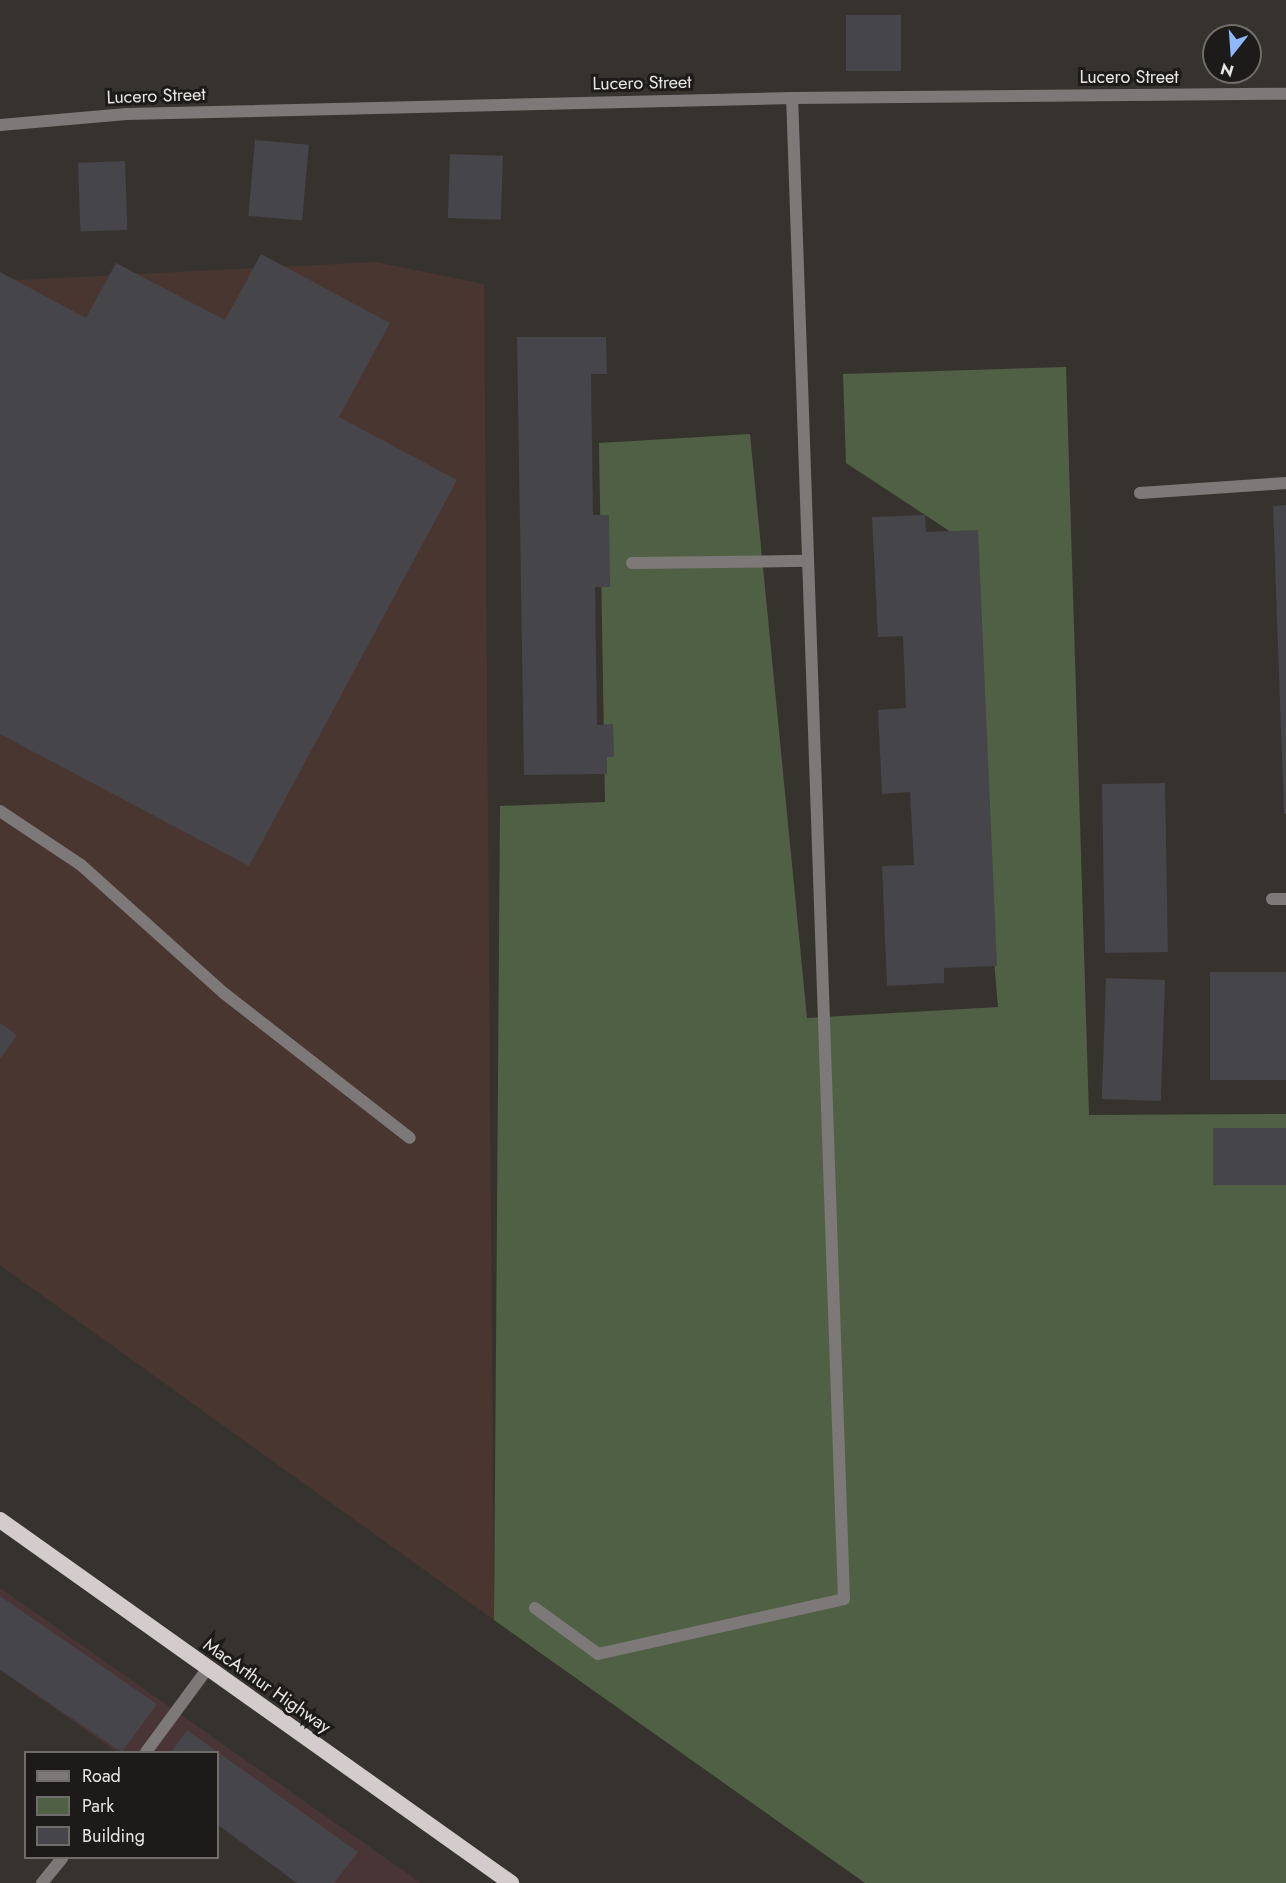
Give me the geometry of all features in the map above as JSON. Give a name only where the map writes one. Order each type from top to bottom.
[{"type":"highway","name":"MacArthur Highway","points":[[0,1520],[511,1883]]},
{"type":"street","name":"Lucero Street","points":[[0,125],[127,114],[792,98],[1286,94]]},
{"type":"street","points":[[535,1608],[598,1654],[844,1599],[792,98]]},
{"type":"street","points":[[1140,493],[1286,483]]},
{"type":"street","points":[[632,563],[808,561]]},
{"type":"street","points":[[0,811],[81,865],[225,994],[410,1138]]},
{"type":"street","points":[[1272,899],[1286,899]]},
{"type":"street","points":[[147,1751],[208,1668]]},
{"type":"street","points":[[42,1883],[60,1859]]},
{"type":"shaded area","points":[[375,262],[484,284],[494,1620],[0,1265],[0,281]]},
{"type":"shaded area","points":[[0,1588],[421,1883],[297,1883],[219,1826],[219,1751],[116,1751],[0,1670]]},
{"type":"green space","points":[[1066,367],[1089,1115],[1286,1114],[1286,1883],[865,1883],[494,1620],[500,806],[605,802],[599,443],[750,434],[807,1018],[998,1007],[957,536],[846,463],[843,374]]},
{"type":"building","points":[[846,15],[901,15],[901,71],[846,71]]},
{"type":"building","points":[[255,140],[309,145],[302,220],[248,216]]},
{"type":"building","points":[[450,154],[503,156],[501,220],[448,218]]},
{"type":"building","points":[[125,161],[127,230],[80,232],[78,163]]},
{"type":"building","points":[[261,254],[390,323],[339,417],[457,480],[249,866],[0,734],[0,272],[86,318],[116,263],[225,320]]},
{"type":"building","points":[[517,337],[606,337],[607,374],[591,374],[593,515],[609,515],[610,587],[595,587],[597,725],[613,724],[614,757],[607,757],[607,774],[524,775]]},
{"type":"building","points":[[1286,505],[1286,814],[1284,814],[1273,506]]},
{"type":"building","points":[[925,515],[926,532],[978,530],[997,966],[944,968],[944,983],[887,986],[882,866],[914,865],[910,792],[882,794],[878,710],[906,708],[903,636],[878,637],[872,517]]},
{"type":"building","points":[[1165,783],[1168,952],[1105,953],[1102,784]]},
{"type":"building","points":[[1210,972],[1286,972],[1286,1080],[1210,1080]]},
{"type":"building","points":[[1106,978],[1165,980],[1161,1101],[1102,1099]]},
{"type":"building","points":[[0,1023],[17,1035],[0,1059]]},
{"type":"building","points":[[1213,1128],[1286,1128],[1286,1185],[1213,1185]]},
{"type":"building","points":[[0,1596],[157,1704],[121,1751],[0,1670]]},
{"type":"building","points":[[187,1730],[217,1751],[172,1751]]},
{"type":"building","points":[[219,1753],[358,1852],[334,1883],[297,1883],[219,1826]]}]
